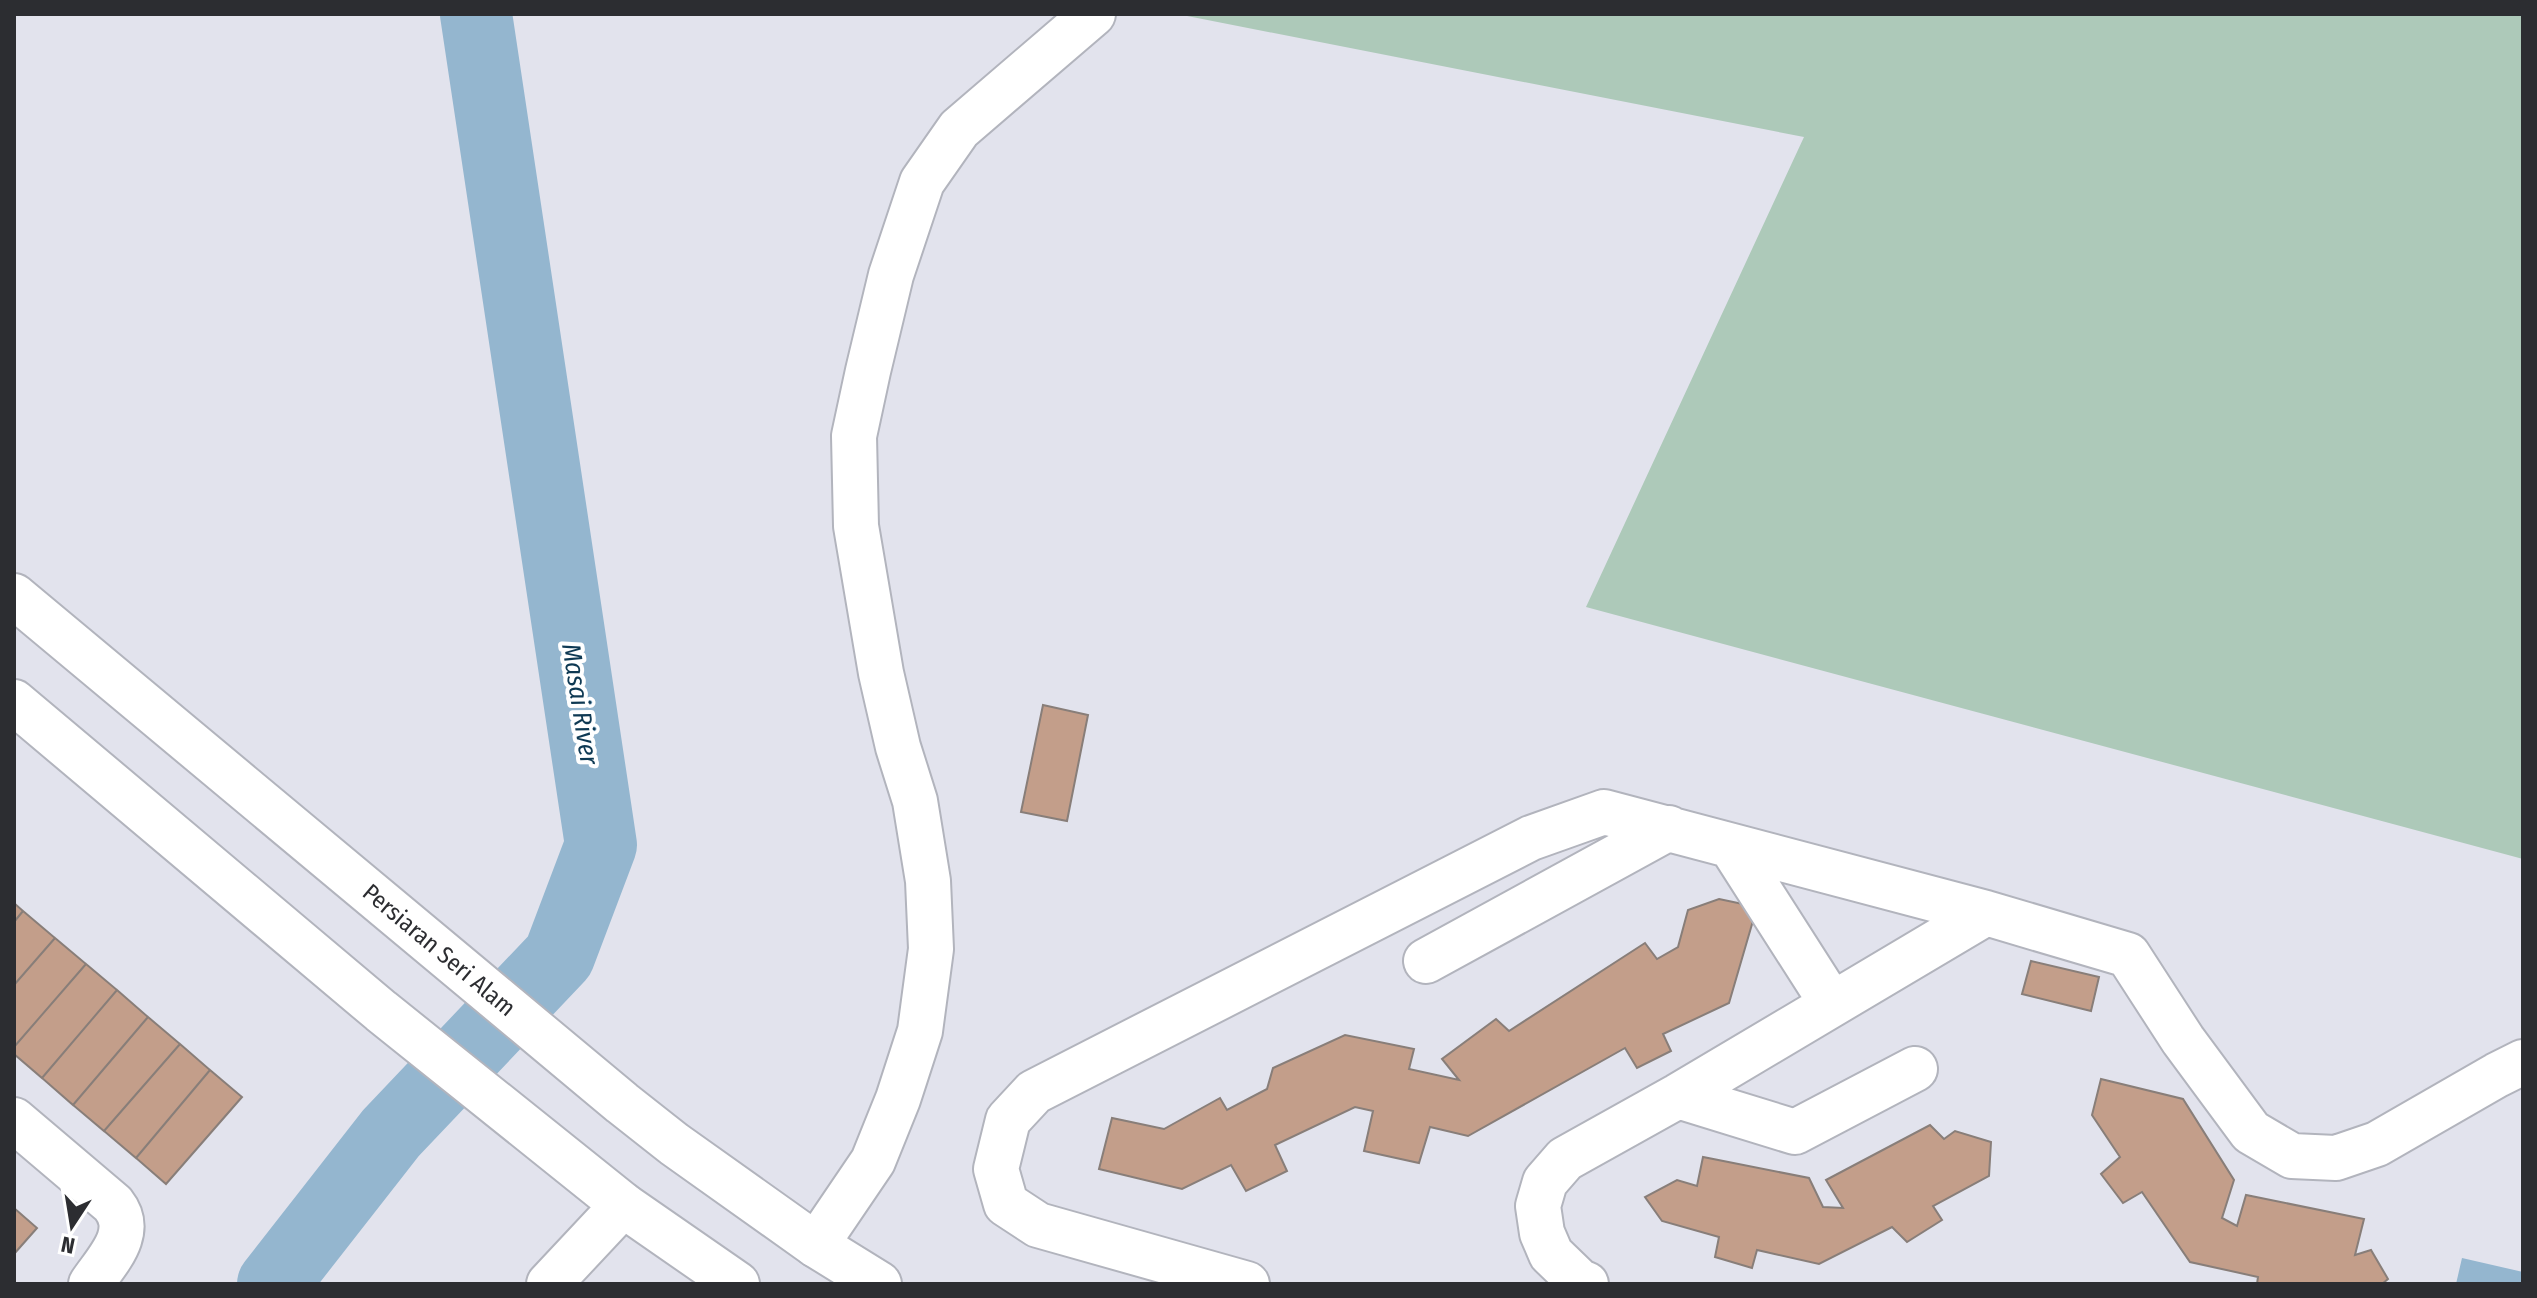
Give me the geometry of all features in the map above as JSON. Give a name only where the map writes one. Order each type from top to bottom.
[{"type":"main road","points":[[816,1245],[873,1161],[898,1099],[920,1031],[931,949],[928,881],[915,801],[898,747],[881,673],[856,526],[854,436],[868,371],[891,275],[922,182],[959,129],[1093,14]]},
{"type":"main road","name":"Persiaran Seri Alam","points":[[14,596],[622,1103],[816,1245],[879,1284]]},
{"type":"main road","points":[[14,702],[381,1011],[623,1205],[737,1284]]},
{"type":"main road","points":[[1247,1284],[1038,1225],[1006,1204],[996,1169],[1008,1120],[1034,1092],[1531,838],[1604,812],[1986,913],[2128,955],[2183,1040],[2251,1132],[2292,1156],[2336,1158],[2377,1144],[2523,1062]]},
{"type":"main road","points":[[1426,961],[1669,828]]},
{"type":"main road","points":[[1731,846],[1832,1004]]},
{"type":"main road","points":[[1586,1284],[1551,1254],[1542,1233],[1538,1206],[1545,1182],[1565,1159],[1678,1096],[1986,913]]},
{"type":"main road","points":[[1678,1096],[1795,1132],[1915,1069]]},
{"type":"main road","points":[[14,1120],[120,1213],[122,1236],[91,1284]]},
{"type":"main road","points":[[549,1284],[623,1205]]},
{"type":"green space","points":[[1177,14],[2523,14],[2523,859],[1586,607],[1804,137]]},
{"type":"water","points":[[2462,1258],[2523,1272],[2523,1284],[2456,1284]]},
{"type":"building","points":[[1043,705],[1088,715],[1067,821],[1021,812]]},
{"type":"building","points":[[1719,899],[1757,907],[1729,1003],[1663,1034],[1671,1051],[1637,1068],[1625,1048],[1468,1136],[1430,1127],[1419,1163],[1364,1151],[1373,1111],[1355,1107],[1275,1145],[1287,1171],[1246,1191],[1231,1165],[1182,1189],[1099,1169],[1112,1118],[1164,1129],[1220,1098],[1227,1110],[1267,1089],[1273,1068],[1345,1035],[1414,1049],[1409,1069],[1459,1080],[1442,1059],[1496,1019],[1509,1031],[1645,943],[1657,959],[1678,947],[1688,910]]},
{"type":"building","points":[[14,903],[23,911],[14,922]]},
{"type":"building","points":[[23,911],[55,938],[14,985],[14,922]]},
{"type":"building","points":[[55,938],[86,964],[14,1047],[14,985]]},
{"type":"building","points":[[2031,961],[2099,977],[2091,1011],[2022,994]]},
{"type":"building","points":[[86,964],[117,990],[42,1078],[14,1054],[14,1047]]},
{"type":"building","points":[[117,990],[148,1017],[73,1105],[42,1078]]},
{"type":"building","points":[[148,1017],[180,1044],[104,1131],[73,1105]]},
{"type":"building","points":[[180,1044],[210,1070],[136,1158],[104,1131]]},
{"type":"building","points":[[210,1070],[242,1097],[166,1184],[136,1158]]},
{"type":"building","points":[[2101,1079],[2183,1099],[2234,1180],[2222,1218],[2237,1226],[2246,1195],[2364,1219],[2355,1255],[2371,1250],[2388,1279],[2382,1284],[2257,1284],[2258,1277],[2190,1262],[2142,1192],[2123,1203],[2101,1174],[2120,1157],[2092,1115]]},
{"type":"building","points":[[1930,1125],[1944,1139],[1955,1131],[1991,1142],[1989,1176],[1933,1206],[1942,1220],[1907,1242],[1892,1227],[1819,1264],[1757,1250],[1752,1268],[1715,1257],[1719,1237],[1662,1221],[1645,1197],[1677,1180],[1697,1186],[1703,1157],[1809,1178],[1823,1207],[1843,1208],[1826,1180]]},
{"type":"building","points":[[14,1208],[37,1228],[14,1254]]},
{"type":"waterway","name":"Masai River","points":[[273,1284],[391,1133],[559,956],[601,845],[476,14]]}]
